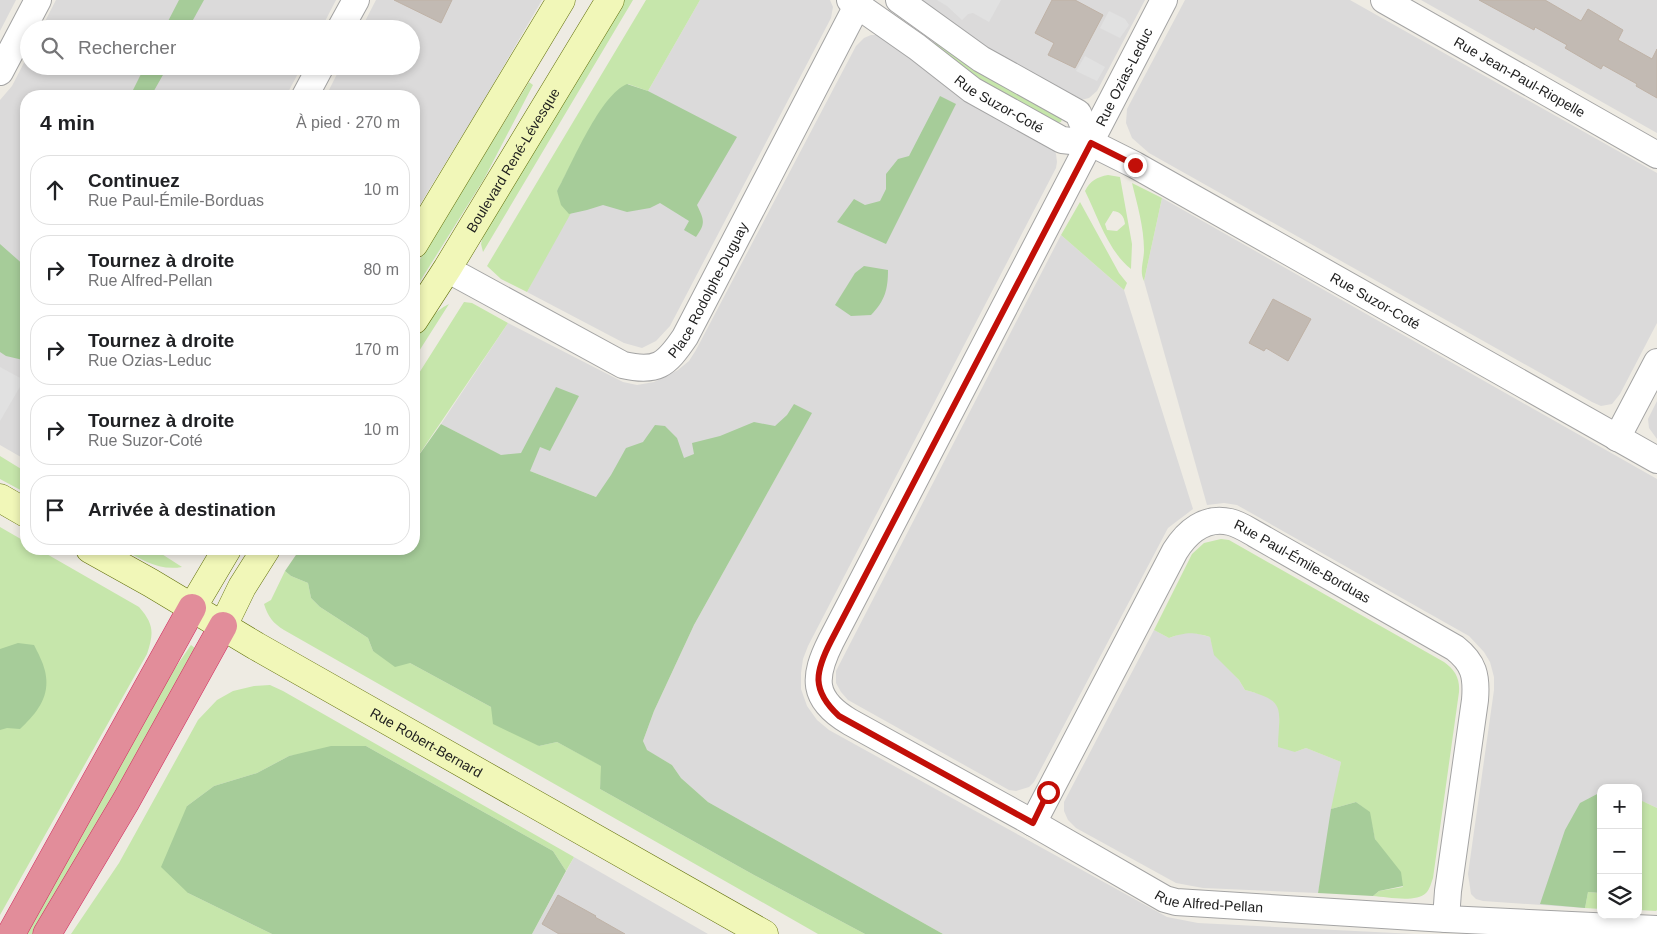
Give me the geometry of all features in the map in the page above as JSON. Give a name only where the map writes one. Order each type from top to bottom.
[{"type":"highway","points":[[10,934],[192,608]]},
{"type":"highway","points":[[47,934],[131,793],[223,626]]},
{"type":"main road","points":[[420,234],[561,0]]},
{"type":"main road","name":"Boulevard René-Lévesque","points":[[420,311],[610,0]]},
{"type":"main road","points":[[0,498],[20,510]]},
{"type":"main road","name":"Rue Robert-Bernard","points":[[100,555],[764,934]]},
{"type":"main road","points":[[192,608],[223,555]]},
{"type":"main road","points":[[223,626],[242,587],[262,555]]},
{"type":"street","points":[[27,20],[38,0]]},
{"type":"street","points":[[345,20],[356,0]]},
{"type":"street","name":"Rue Suzor-Coté","points":[[899,0],[981,59],[1078,113],[1091,143]]},
{"type":"street","name":"Rue Ozias-Leduc","points":[[820,690],[818,674],[820,665],[831,641],[1164,0]]},
{"type":"street","name":"Rue Jean-Paul-Riopelle","points":[[1384,0],[1657,155]]},
{"type":"street","name":"Place Rodolphe-Duguay","points":[[447,269],[623,365],[648,369],[660,365],[671,356],[685,337],[856,2]]},
{"type":"street","name":"Rue Suzor-Coté","points":[[856,2],[972,90],[1062,140],[1091,143],[1135,165],[1657,460]]},
{"type":"street","points":[[917,47],[933,25]]},
{"type":"street","points":[[0,72],[20,34]]},
{"type":"street","points":[[308,90],[316,75]]},
{"type":"street","points":[[1617,438],[1657,362]]},
{"type":"street","name":"Rue Paul-Émile-Borduas","points":[[1033,823],[1174,551],[1184,537],[1198,526],[1212,522],[1230,522],[1264,539],[1455,648],[1465,656],[1472,666],[1476,685],[1476,700],[1448,891],[1446,919]]},
{"type":"street","name":"Rue Alfred-Pellan","points":[[820,690],[825,700],[839,716],[1033,823],[1165,899],[1176,902],[1446,919],[1657,929]]},
{"type":"shaded area","points":[[0,0],[16,0],[0,31]]},
{"type":"shaded area","points":[[56,0],[336,0],[326,20],[46,20]]},
{"type":"shaded area","points":[[376,0],[542,0],[420,204],[420,90],[329,90],[336,75],[420,75],[420,20],[366,20]]},
{"type":"shaded area","points":[[700,0],[830,0],[833,7],[831,18],[670,326],[656,341],[642,348],[624,343],[527,292],[569,213],[648,91]]},
{"type":"shaded area","points":[[918,0],[1145,0],[1097,91],[1089,98],[1081,100],[1070,99],[988,52]]},
{"type":"shaded area","points":[[937,0],[1001,0],[989,22],[973,13],[968,14],[962,20],[947,6]]},
{"type":"shaded area","points":[[1185,0],[1350,0],[1657,173],[1657,323],[1620,394],[1612,404],[1601,406],[1592,402],[1149,153],[1132,138],[1126,123],[1127,109]]},
{"type":"shaded area","points":[[1421,0],[1657,0],[1657,133]]},
{"type":"shaded area","points":[[1109,11],[1125,19],[1129,25],[1120,38],[1100,28]]},
{"type":"shaded area","points":[[871,35],[879,35],[1052,146],[1057,162],[1056,168],[808,646],[803,659],[801,673],[801,689],[807,706],[817,720],[829,730],[1167,917],[1198,923],[1415,934],[943,934],[708,802],[681,778],[672,765],[646,750],[643,741],[654,711],[694,625],[799,436],[596,497],[530,471],[441,424],[508,323],[623,382],[637,385],[654,382],[678,370],[689,361],[856,46],[864,38]]},
{"type":"shaded area","points":[[1085,56],[1105,67],[1097,81],[1076,71]]},
{"type":"shaded area","points":[[20,70],[20,75],[297,75],[289,90],[20,90],[20,457],[0,445],[0,100],[12,86]]},
{"type":"shaded area","points":[[1162,198],[1657,479],[1657,808],[1642,801],[1642,784],[1597,784],[1597,832],[1585,908],[1483,901],[1476,899],[1471,894],[1468,874],[1494,690],[1494,677],[1490,662],[1484,652],[1469,636],[1237,505],[1224,503],[1207,505],[1144,281]]},
{"type":"shaded area","points":[[1061,235],[1124,290],[1193,509],[1168,528],[1034,782],[1029,787],[1016,791],[1009,790],[848,700],[836,683],[836,671]]},
{"type":"shaded area","points":[[0,367],[20,378],[20,387],[0,421]]},
{"type":"shaded area","points":[[1657,401],[1657,439],[1649,428],[1648,419]]},
{"type":"shaded area","points":[[1154,630],[1169,638],[1186,632],[1210,637],[1215,655],[1239,680],[1245,690],[1264,695],[1277,705],[1280,713],[1279,728],[1295,752],[1306,748],[1341,762],[1318,893],[1203,888],[1176,883],[1076,828],[1068,820],[1064,811],[1064,802]]},
{"type":"shaded area","points":[[574,857],[708,934],[532,934]]},
{"type":"green space","points":[[179,0],[204,0],[193,20],[169,20]]},
{"type":"green space","points":[[623,0],[633,0],[483,252],[481,244],[483,236]]},
{"type":"green space","points":[[646,0],[700,0],[648,91],[628,84],[574,159],[557,191],[569,213],[571,213],[527,292],[501,279],[487,266]]},
{"type":"green space","points":[[936,42],[1062,119],[1061,122],[1057,123],[975,78],[934,44]]},
{"type":"green space","points":[[140,75],[163,75],[154,90],[133,90]]},
{"type":"green space","points":[[529,82],[533,85],[484,179],[420,281],[420,259]]},
{"type":"green space","points":[[627,84],[648,91],[737,137],[697,205],[703,225],[696,237],[684,230],[689,221],[660,203],[650,208],[627,212],[603,205],[569,214],[561,205],[557,191],[588,132],[607,102]]},
{"type":"green space","points":[[940,96],[956,104],[886,244],[837,222],[854,199],[865,205],[880,201],[886,189],[886,174],[898,159],[909,156]]},
{"type":"green space","points":[[1108,175],[1120,177],[1132,244],[1131,269],[1123,262],[1110,243],[1085,191],[1097,178]],"holes":[[[1113,211],[1118,212],[1124,219],[1125,224],[1117,231],[1107,230],[1105,224]]]},
{"type":"green space","points":[[1132,183],[1162,198],[1144,281],[1142,273],[1143,233]]},
{"type":"green space","points":[[1080,202],[1119,273],[1127,283],[1124,290],[1061,235]]},
{"type":"green space","points":[[0,244],[20,262],[20,359],[6,356],[0,352]]},
{"type":"green space","points":[[864,266],[888,270],[886,289],[883,300],[871,315],[851,316],[835,305],[855,273]]},
{"type":"green space","points":[[464,302],[472,303],[508,323],[420,453],[420,372]]},
{"type":"green space","points":[[449,304],[420,350],[420,334],[433,315]]},
{"type":"green space","points":[[556,387],[579,396],[550,451],[540,447],[530,471],[596,497],[626,448],[643,442],[655,425],[665,426],[677,438],[684,458],[694,454],[692,443],[720,436],[754,422],[775,426],[787,415],[794,404],[812,413],[694,625],[654,711],[643,741],[647,750],[672,765],[681,778],[708,802],[943,934],[865,934],[754,875],[600,789],[601,766],[557,742],[539,746],[493,724],[491,707],[410,663],[395,667],[373,651],[368,638],[320,607],[311,598],[308,583],[291,576],[285,571],[296,555],[420,555],[420,454],[441,424],[501,455],[521,453]]},
{"type":"green space","points":[[0,456],[20,468],[20,490],[0,479]]},
{"type":"green space","points":[[0,527],[20,539],[20,555],[48,555],[139,607],[148,619],[152,634],[147,654],[0,915]]},
{"type":"green space","points":[[1221,539],[1229,540],[1444,662],[1456,675],[1459,683],[1459,692],[1433,878],[1426,893],[1421,896],[1401,899],[1373,896],[1379,891],[1403,887],[1375,839],[1369,812],[1356,802],[1331,809],[1341,762],[1306,748],[1295,752],[1278,747],[1278,708],[1268,698],[1245,690],[1239,680],[1214,655],[1210,637],[1190,633],[1169,638],[1154,630],[1192,554],[1204,543]]},
{"type":"green space","points":[[134,555],[163,555],[182,567],[158,566]]},
{"type":"green space","points":[[285,571],[291,576],[308,583],[311,598],[320,607],[368,638],[373,651],[410,663],[491,707],[539,746],[557,742],[602,766],[600,789],[754,875],[865,934],[818,934],[284,630],[271,619],[264,604],[271,600]]},
{"type":"green space","points":[[18,643],[34,645],[44,668],[46,688],[37,710],[20,729],[7,728],[0,730],[0,649]]},
{"type":"green space","points":[[191,645],[196,649],[34,934],[23,934],[162,687]]},
{"type":"green space","points":[[270,685],[574,857],[566,871],[553,851],[366,746],[289,756],[257,773],[214,786],[187,806],[188,893],[272,934],[71,934],[119,863],[198,720],[217,700],[233,691],[254,686]]},
{"type":"green space","points":[[331,746],[366,746],[553,851],[566,871],[532,934],[272,934],[188,893],[161,867],[187,806],[214,786],[257,773],[289,756]]},
{"type":"green space","points":[[1597,794],[1597,893],[1588,892],[1585,908],[1540,904],[1565,830],[1580,803]]},
{"type":"green space","points":[[1642,801],[1657,808],[1656,911],[1642,910]]},
{"type":"green space","points":[[1356,802],[1370,812],[1375,839],[1401,872],[1403,886],[1379,891],[1373,896],[1318,893],[1331,809]]},
{"type":"green space","points":[[1588,892],[1597,893],[1597,909],[1585,908]]},
{"type":"building","points":[[394,0],[452,0],[441,23]]},
{"type":"building","points":[[1052,0],[1075,0],[1103,15],[1075,68],[1048,55],[1054,43],[1035,33]]},
{"type":"building","points":[[1479,0],[1545,0],[1581,21],[1588,9],[1623,30],[1618,40],[1652,59],[1657,49],[1657,98],[1636,86],[1637,84],[1603,65],[1601,69],[1565,48],[1567,45],[1535,27],[1534,30]]},
{"type":"building","points":[[1273,299],[1311,319],[1288,361],[1266,348],[1264,351],[1249,343]]},
{"type":"building","points":[[558,895],[625,934],[559,934],[542,924]]},
{"type":"route","points":[[1048,792],[1033,823],[839,716],[825,700],[820,690],[818,674],[831,641],[1091,143],[1135,165]]}]
